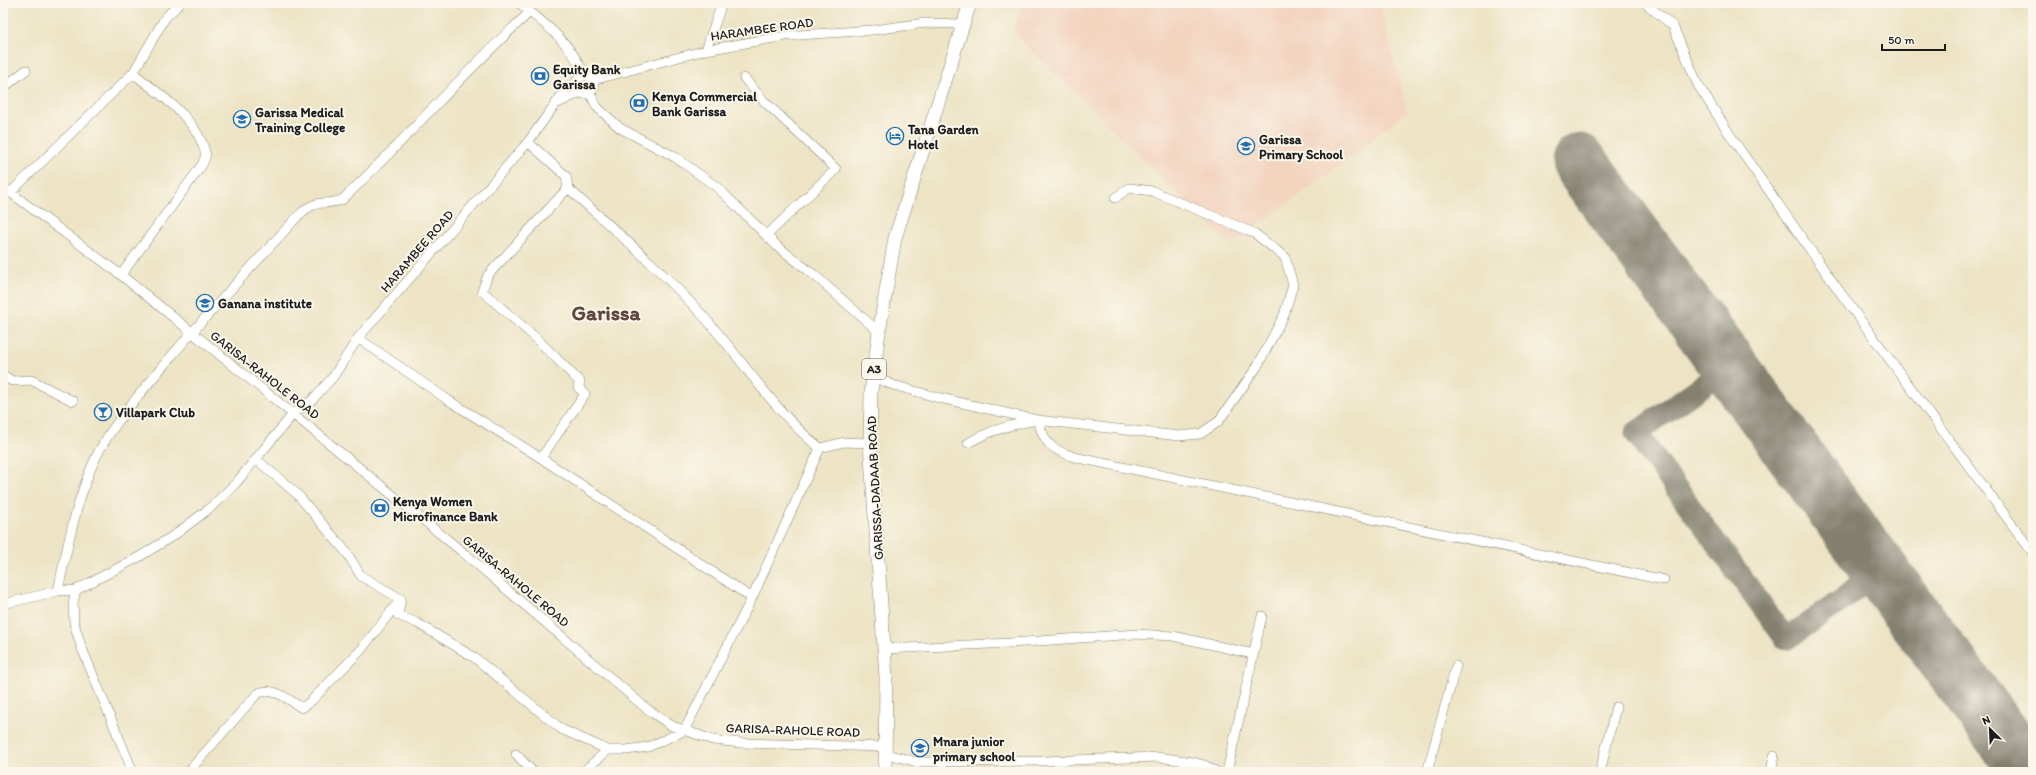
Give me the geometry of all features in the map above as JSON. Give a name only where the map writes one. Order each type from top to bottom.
[{"type":"highway","name":"GARISSA-DADAAB ROAD","points":[[887,751],[885,649],[870,443],[873,377],[895,238],[962,24],[970,3]]},
{"type":"highway","name":"A3","points":[[885,772],[887,751]]},
{"type":"street","points":[[7,190],[133,73],[166,18],[180,3]]},
{"type":"street","points":[[519,3],[561,40],[576,57],[584,76]]},
{"type":"street","points":[[706,50],[722,3]]},
{"type":"street","points":[[1645,3],[1673,26],[1698,85],[1734,142],[1842,295],[2033,554]]},
{"type":"street","points":[[58,591],[73,529],[96,458],[109,433],[122,416],[190,333],[306,208],[313,204],[342,200],[430,112],[468,70],[530,12]]},
{"type":"street","name":"HARAMBEE ROAD","points":[[593,80],[706,50],[786,36],[873,30],[925,23],[962,24]]},
{"type":"street","points":[[3,88],[26,70]]},
{"type":"street","points":[[121,275],[202,165],[206,155],[200,137],[180,112],[133,73]]},
{"type":"street","points":[[584,76],[587,76],[593,80],[594,87],[590,93]]},
{"type":"street","points":[[584,76],[576,83],[580,93],[590,93]]},
{"type":"street","points":[[744,78],[764,101],[836,169],[767,235]]},
{"type":"street","name":"HARAMBEE ROAD","points":[[76,590],[139,557],[176,534],[210,508],[256,459],[293,414],[312,400],[333,377],[358,338],[528,142],[558,103],[566,89],[576,83]]},
{"type":"street","name":"HARAMBEE ROAD","points":[[558,103],[580,93]]},
{"type":"street","points":[[590,93],[597,107],[620,128],[675,157],[718,188],[777,246],[813,274],[879,332]]},
{"type":"street","points":[[528,142],[566,176],[568,188],[627,241],[704,317],[778,407],[808,438],[820,448]]},
{"type":"street","points":[[541,458],[585,394],[578,387],[580,382],[536,338],[482,291],[488,275],[568,188]]},
{"type":"street","points":[[873,377],[893,385],[936,398],[1037,420],[1179,436],[1200,434],[1218,422],[1253,373],[1284,315],[1293,284],[1285,257],[1254,233],[1152,192],[1129,188],[1115,198]]},
{"type":"street","name":"GARISA-RAHOLE ROAD","points":[[7,190],[121,275],[190,333],[293,414],[465,554],[647,709],[672,726],[684,732],[713,740],[741,743],[887,751],[917,762],[1045,761],[1158,757],[1193,762],[1217,772]]},
{"type":"street","points":[[358,338],[448,400],[541,458],[752,598]]},
{"type":"street","points":[[3,375],[12,381],[31,380],[73,401]]},
{"type":"street","points":[[968,443],[982,435],[1002,427],[1037,420]]},
{"type":"street","points":[[1037,420],[1045,439],[1056,451],[1074,457],[1664,580]]},
{"type":"street","points":[[820,448],[844,442],[870,443]]},
{"type":"street","points":[[401,599],[398,615],[417,624],[475,658],[561,729],[608,750],[626,750],[648,747],[684,732],[752,598],[820,448]]},
{"type":"street","points":[[256,459],[297,494],[347,553],[361,576],[401,599]]},
{"type":"street","points":[[3,604],[58,591],[76,590],[73,603],[74,623],[133,772]]},
{"type":"street","points":[[188,772],[257,694],[263,690],[270,691],[302,708],[310,702],[361,650],[401,599]]},
{"type":"street","points":[[1227,772],[1262,616]]},
{"type":"street","points":[[885,649],[1010,643],[1136,634],[1173,636],[1253,654]]},
{"type":"street","points":[[1427,772],[1456,666]]},
{"type":"street","points":[[1600,772],[1616,707]]},
{"type":"street","points":[[583,772],[608,750]]},
{"type":"street","points":[[516,754],[533,772]]},
{"type":"street","points":[[1771,772],[1774,756]]},
{"type":"shaded area","name":"Garissa Primary School","points":[[1024,3],[1380,3],[1407,112],[1320,180],[1231,245],[1012,32]]},
{"type":"taxiway","points":[[1713,362],[1709,381],[1636,433],[1786,639],[1848,596],[1859,586],[1864,567]]},
{"type":"runway","points":[[1579,162],[2029,772]]},
{"type":"place","name":"Equity Bank Garissa","points":[[540,76]]},
{"type":"place","name":"Kenya Commercial Bank Garissa","points":[[639,103]]},
{"type":"place","name":"Garissa Medical Training College","points":[[242,119]]},
{"type":"place","name":"Tana Garden Hotel","points":[[895,136]]},
{"type":"place","name":"Garissa Primary School","points":[[1246,146]]},
{"type":"place","name":"Ganana institute","points":[[205,303]]},
{"type":"place","name":"Villapark Club","points":[[103,412]]},
{"type":"place","name":"Kenya Women Microfinance Bank","points":[[380,508]]},
{"type":"place","name":"Mnara junior primary school","points":[[920,748]]},
{"type":"district","name":"Garissa","points":[[606,312]]}]
